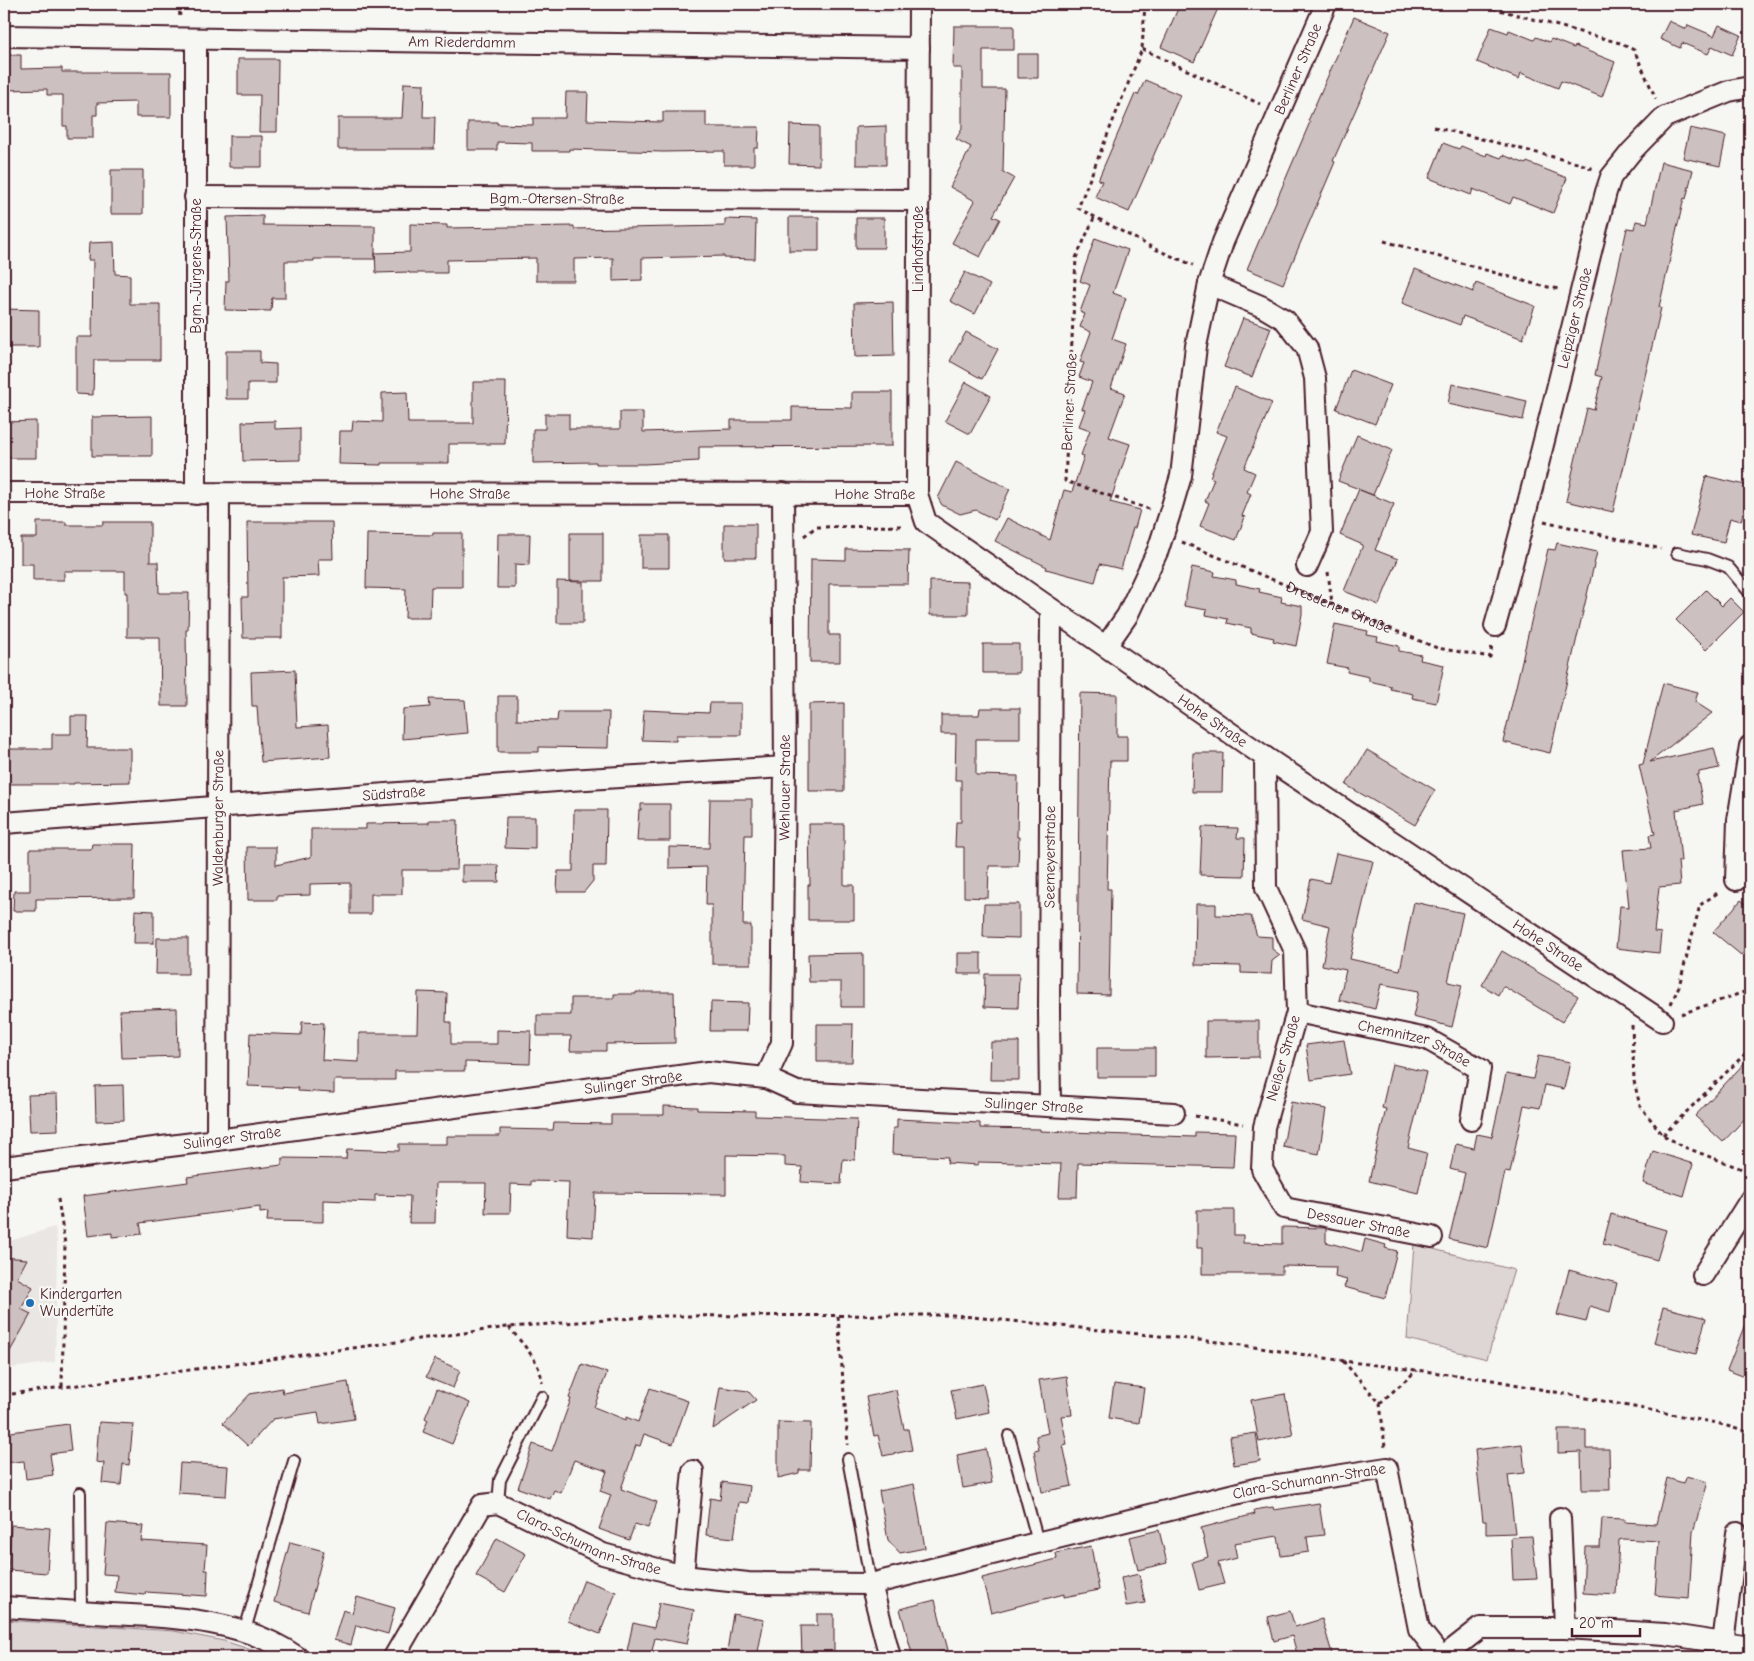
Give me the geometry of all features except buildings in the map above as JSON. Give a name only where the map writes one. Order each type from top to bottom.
[{"type":"street","name":"Lindhofstraße","points":[[917,494],[918,4]]},
{"type":"street","name":"Berliner Straße","points":[[1106,646],[1127,616],[1158,550],[1169,516],[1180,476],[1196,346],[1211,279],[1222,242],[1326,4]]},
{"type":"street","name":"Am Riederdamm","points":[[4,36],[919,48]]},
{"type":"street","name":"Bgm.-Jürgens-Straße","points":[[196,39],[196,494]]},
{"type":"street","name":"Leipziger Straße","points":[[1495,626],[1526,517],[1611,177],[1631,152],[1665,117],[1729,91],[1750,87]]},
{"type":"street","name":"Bgm.-Otersen-Straße","points":[[195,197],[918,200]]},
{"type":"street","name":"Dresdener Straße","points":[[1211,279],[1263,306],[1285,320],[1307,348],[1315,378],[1322,532],[1307,566]]},
{"type":"street","name":"Hohe Straße","points":[[4,493],[917,494],[926,522],[1265,757],[1662,1021]]},
{"type":"street","name":"Waldenburger Straße","points":[[217,1140],[219,494]]},
{"type":"street","name":"Wehlauer Straße","points":[[766,1078],[782,1043],[785,767],[783,494]]},
{"type":"street","name":"Seemeyerstraße","points":[[1050,1106],[1051,609]]},
{"type":"street","points":[[1736,880],[1738,820],[1750,746]]},
{"type":"street","name":"Neißer Straße","points":[[1265,757],[1266,888],[1295,951],[1297,1012],[1264,1127],[1262,1169],[1284,1208]]},
{"type":"street","name":"Südstraße","points":[[4,823],[570,780],[785,767]]},
{"type":"street","name":"Chemnitzer Straße","points":[[1297,1012],[1428,1039],[1480,1069],[1471,1120]]},
{"type":"street","name":"Sulinger Straße","points":[[4,1168],[708,1072],[766,1078],[797,1092],[1174,1113]]},
{"type":"street","points":[[1703,1275],[1750,1200]]},
{"type":"street","name":"Dessauer Straße","points":[[1284,1208],[1432,1237]]},
{"type":"street","name":"Clara-Schumann-Straße","points":[[394,1657],[482,1505],[498,1503],[603,1554],[683,1576],[748,1583],[871,1584],[1259,1488],[1387,1468],[1419,1629],[1442,1657]]},
{"type":"street","name":"Clara-Schumann-Straße","points":[[683,1576],[694,1471]]},
{"type":"street","points":[[1560,1518],[1566,1628]]},
{"type":"street","points":[[1724,1643],[1737,1533]]},
{"type":"street","points":[[871,1584],[890,1657]]},
{"type":"street","points":[[4,1607],[182,1618],[245,1630],[286,1649],[297,1657]]},
{"type":"street","points":[[1442,1657],[1480,1628],[1566,1628],[1664,1634],[1750,1647]]},
{"type":"lane","points":[[1677,553],[1707,559],[1728,567],[1750,593]]},
{"type":"lane","name":"Clara-Schumann-Straße","points":[[498,1503],[500,1480],[542,1397]]},
{"type":"lane","points":[[1009,1436],[1038,1542]]},
{"type":"lane","points":[[848,1459],[871,1584]]},
{"type":"lane","points":[[245,1630],[294,1461]]},
{"type":"lane","points":[[80,1493],[82,1612]]},
{"type":"path","points":[[1145,4],[1142,49],[1078,208],[1211,279]]},
{"type":"path","points":[[1485,6],[1620,43],[1634,50],[1665,117]]},
{"type":"path","points":[[1142,49],[1279,113]]},
{"type":"path","points":[[1434,127],[1580,164]]},
{"type":"path","name":"Berliner Straße","points":[[1094,218],[1076,258],[1065,481],[1169,516]]},
{"type":"path","points":[[1384,241],[1552,288]]},
{"type":"path","points":[[1540,520],[1677,553]]},
{"type":"path","points":[[784,552],[816,528],[917,526],[926,522]]},
{"type":"path","name":"Dresdener Straße","points":[[1163,534],[1437,648],[1490,657],[1495,626]]},
{"type":"path","points":[[1662,1021],[1680,986],[1700,905],[1736,880]]},
{"type":"path","points":[[1662,1021],[1750,990]]},
{"type":"path","points":[[1631,999],[1634,1081],[1640,1106],[1662,1136],[1684,1147],[1750,1172]]},
{"type":"path","points":[[1662,1136],[1750,1049]]},
{"type":"path","points":[[1174,1113],[1264,1127]]},
{"type":"path","points":[[58,1199],[66,1244],[62,1387]]},
{"type":"path","points":[[4,1395],[508,1327],[662,1316],[952,1315],[1228,1343],[1342,1361],[1487,1378],[1717,1424],[1750,1433]]},
{"type":"path","points":[[838,1316],[848,1459]]},
{"type":"path","points":[[508,1327],[531,1355],[541,1372],[542,1397]]},
{"type":"path","points":[[1342,1361],[1380,1403],[1387,1468]]},
{"type":"path","points":[[1380,1403],[1417,1370]]},
{"type":"shaded area","points":[[412,4],[900,4],[900,13],[499,5]]},
{"type":"shaded area","name":"Kindergarten Wundertüte","points":[[55,1227],[57,1241],[55,1362],[4,1369],[4,1243]]},
{"type":"shaded area","points":[[1414,1244],[1514,1270],[1487,1359],[1407,1339]]},
{"type":"shaded area","points":[[4,1620],[174,1631],[224,1641],[274,1657],[4,1657]]},
{"type":"place","name":"Kindergarten Wundertüte","points":[[30,1303]]}]
